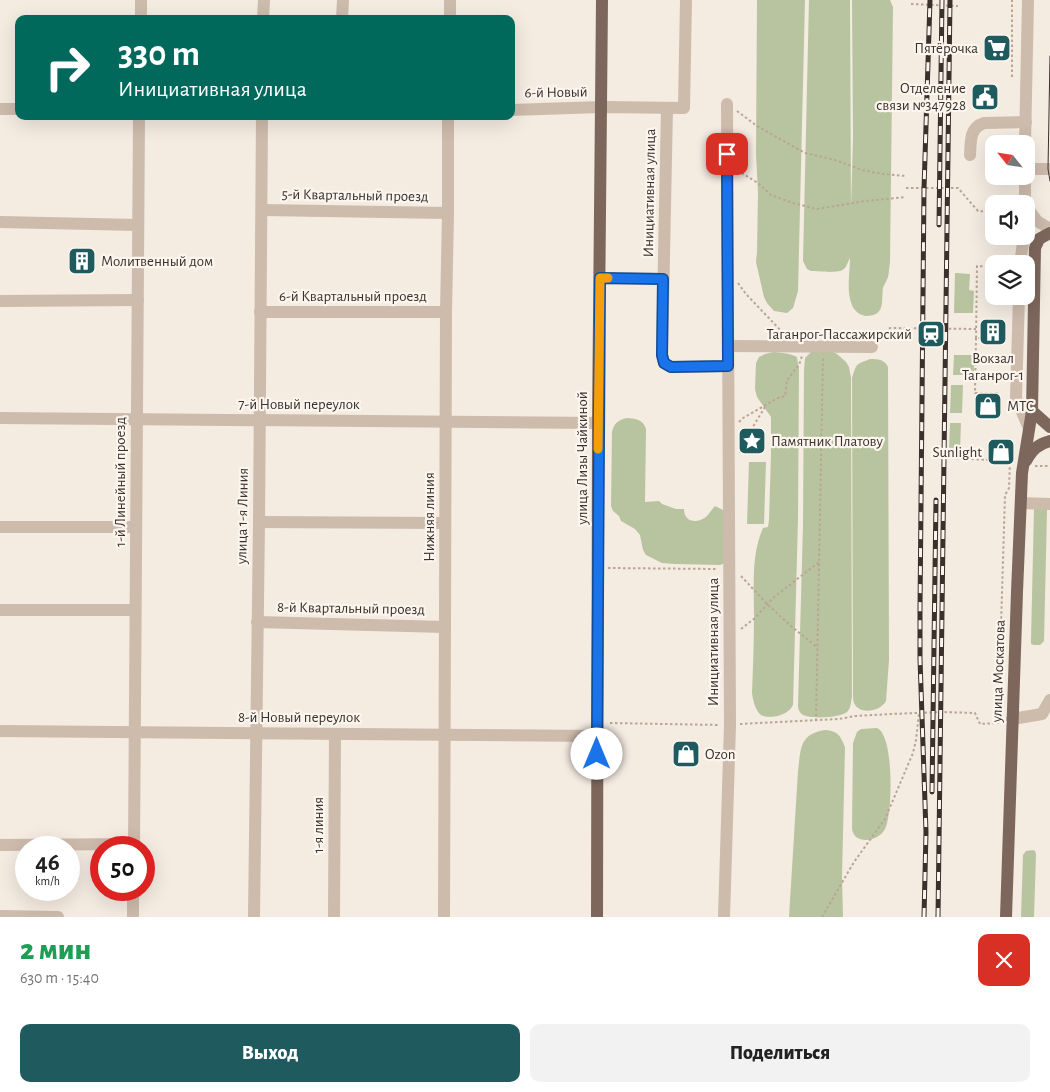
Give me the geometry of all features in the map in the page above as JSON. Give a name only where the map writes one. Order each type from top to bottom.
[{"type":"main road","name":"улица Лизы Чайкиной","points":[[597,917],[598,423],[602,0]]},
{"type":"main road","points":[[1035,248],[1039,239],[1050,233]]},
{"type":"main road","name":"улица Москатова","points":[[1006,917],[1021,504],[1027,470],[1028,426],[1032,411],[1035,248]]},
{"type":"main road","points":[[1032,411],[1050,427]]},
{"type":"main road","points":[[1027,470],[1030,454],[1034,448],[1039,444],[1050,441]]},
{"type":"street","points":[[141,0],[141,15]]},
{"type":"street","points":[[264,0],[264,15]]},
{"type":"street","points":[[342,0],[342,15]]},
{"type":"street","points":[[450,0],[450,15]]},
{"type":"street","name":"Инициативная улица","points":[[601,107],[684,108],[686,0]]},
{"type":"street","points":[[1025,135],[1028,0]]},
{"type":"street","name":"Инициативная улица","points":[[724,917],[730,725],[727,104]]},
{"type":"street","name":"6-й Новый","points":[[515,110],[601,107]]},
{"type":"street","name":"Инициативная улица","points":[[667,108],[662,355],[664,363],[671,367],[728,366]]},
{"type":"street","points":[[0,109],[15,109]]},
{"type":"street","name":"1-й Линейный проезд","points":[[134,836],[139,120]]},
{"type":"street","name":"улица 1-я Линия","points":[[254,917],[262,120]]},
{"type":"street","name":"Нижняя линия","points":[[444,917],[448,120]]},
{"type":"street","points":[[970,155],[972,135],[979,124],[1026,122]]},
{"type":"street","points":[[1035,169],[1050,169]]},
{"type":"street","name":"5-й Квартальный проезд","points":[[262,210],[448,213]]},
{"type":"street","points":[[1035,218],[1050,228]]},
{"type":"street","points":[[0,222],[138,225]]},
{"type":"street","name":"Инициативная улица","points":[[600,278],[663,279]]},
{"type":"street","points":[[0,301],[138,300]]},
{"type":"street","points":[[1019,305],[1016,398],[1028,426]]},
{"type":"street","name":"6-й Квартальный проезд","points":[[260,312],[446,312]]},
{"type":"street","points":[[728,346],[872,347]]},
{"type":"street","points":[[1016,398],[1032,411]]},
{"type":"street","name":"7-й Новый переулок","points":[[0,418],[598,423]]},
{"type":"street","points":[[1021,504],[1050,504]]},
{"type":"street","points":[[259,522],[445,523]]},
{"type":"street","points":[[0,527],[136,527]]},
{"type":"street","points":[[0,610],[135,610]]},
{"type":"street","name":"8-й Квартальный проезд","points":[[257,622],[445,626]]},
{"type":"street","points":[[1012,719],[1042,714],[1050,700]]},
{"type":"street","name":"8-й Новый переулок","points":[[0,731],[598,736]]},
{"type":"street","name":"1-я линия","points":[[334,917],[335,734]]},
{"type":"street","points":[[0,845],[90,846]]},
{"type":"street","points":[[133,901],[133,917]]},
{"type":"street","points":[[0,916],[58,917]]},
{"type":"path","points":[[1012,0],[1012,77]]},
{"type":"path","points":[[911,4],[958,6]]},
{"type":"path","points":[[727,104],[757,126],[805,153],[835,160],[862,170],[906,176]]},
{"type":"path","points":[[727,170],[740,172],[758,182],[771,195],[792,203],[817,209],[865,201],[906,197]]},
{"type":"path","points":[[906,188],[958,188],[978,212],[985,212]]},
{"type":"path","points":[[985,266],[977,266],[975,393],[1000,393]]},
{"type":"path","points":[[728,432],[743,418],[785,396],[787,380],[799,365],[800,346],[746,294],[738,282]]},
{"type":"path","points":[[872,347],[890,328],[976,329]]},
{"type":"path","points":[[976,338],[981,338]]},
{"type":"path","points":[[816,721],[823,346]]},
{"type":"path","points":[[737,459],[754,425],[767,405]]},
{"type":"path","points":[[610,723],[730,725],[919,713],[976,713],[980,724],[998,723],[1005,495],[1009,488],[1010,461],[952,458]]},
{"type":"path","points":[[1027,470],[1050,466]]},
{"type":"path","points":[[729,638],[755,618],[773,598],[819,562]]},
{"type":"path","points":[[598,568],[729,569]]},
{"type":"path","points":[[742,577],[767,604],[817,647]]},
{"type":"path","points":[[822,917],[854,862],[885,819],[913,752],[919,713]]},
{"type":"green space","points":[[757,0],[805,0],[798,291],[793,308],[787,313],[774,311],[767,303],[756,262],[758,193],[756,154]]},
{"type":"green space","points":[[809,0],[850,0],[851,209],[853,137],[852,0],[890,0],[893,7],[890,262],[888,277],[883,288],[880,311],[872,315],[859,314],[854,309],[850,300],[850,258],[844,269],[833,272],[811,271],[807,269],[803,261]]},
{"type":"green space","points":[[955,273],[970,274],[969,290],[974,291],[973,313],[954,313]]},
{"type":"green space","points":[[774,352],[797,357],[799,370],[798,519],[793,705],[786,713],[767,717],[761,715],[757,710],[752,693],[754,571],[759,538],[763,528],[768,527],[769,520],[771,417],[757,397],[755,389],[756,363],[759,357]]},
{"type":"green space","points":[[811,352],[833,352],[837,354],[849,367],[851,378],[852,696],[847,712],[838,716],[825,717],[803,715],[798,706],[803,526],[804,370],[805,358]]},
{"type":"green space","points":[[954,355],[974,355],[974,375],[953,375]]},
{"type":"green space","points":[[870,359],[883,361],[888,367],[889,660],[886,701],[875,710],[865,711],[857,707],[853,697],[852,378],[858,365]]},
{"type":"green space","points":[[951,385],[963,385],[962,413],[950,413]]},
{"type":"green space","points":[[627,418],[641,421],[646,429],[645,502],[659,501],[676,509],[684,509],[686,517],[692,521],[703,519],[715,506],[723,510],[725,563],[720,565],[662,563],[646,555],[640,535],[635,529],[621,521],[619,516],[613,511],[611,506],[612,432],[617,422]]},
{"type":"green space","points":[[950,423],[961,423],[960,450],[949,450]]},
{"type":"green space","points":[[749,462],[766,462],[764,524],[747,524]]},
{"type":"green space","points":[[1034,509],[1047,509],[1044,641],[1040,645],[1031,644]]},
{"type":"green space","points":[[877,728],[883,734],[887,744],[890,775],[890,807],[888,820],[882,833],[873,839],[862,840],[854,834],[852,829],[853,743],[857,732],[861,729]]},
{"type":"green space","points":[[825,730],[838,734],[845,747],[843,917],[789,917],[801,749],[810,735]]},
{"type":"green space","points":[[1033,850],[1036,854],[1034,917],[1021,917],[1023,855],[1026,851]]},
{"type":"tram line","points":[[1050,56],[1048,169],[1050,181]]},
{"type":"railway","points":[[924,917],[926,832],[920,609],[924,189],[930,0]]},
{"type":"railway","points":[[939,225],[942,0]]},
{"type":"railway","points":[[938,917],[950,0]]},
{"type":"railway","points":[[932,792],[936,500]]},
{"type":"slow traffic","points":[[598,449],[600,278],[608,278]]},
{"type":"place","name":"Пятёрочка","points":[[997,48]]},
{"type":"place","name":"Отделение связи №347928","points":[[985,97]]},
{"type":"place","name":"Молитвенный дом","points":[[82,261]]},
{"type":"place","name":"Вокзал Таганрог-1","points":[[993,332]]},
{"type":"place","name":"Таганрог-Пассажирский","points":[[931,334]]},
{"type":"place","name":"МТС","points":[[988,406]]},
{"type":"place","name":"Памятник Платову","points":[[752,441]]},
{"type":"place","name":"Sunlight","points":[[1001,452]]},
{"type":"place","name":"Ozon","points":[[686,754]]},
{"type":"route","points":[[597,754],[600,278],[663,279],[662,355],[664,363],[671,367],[728,366],[727,154]]}]
